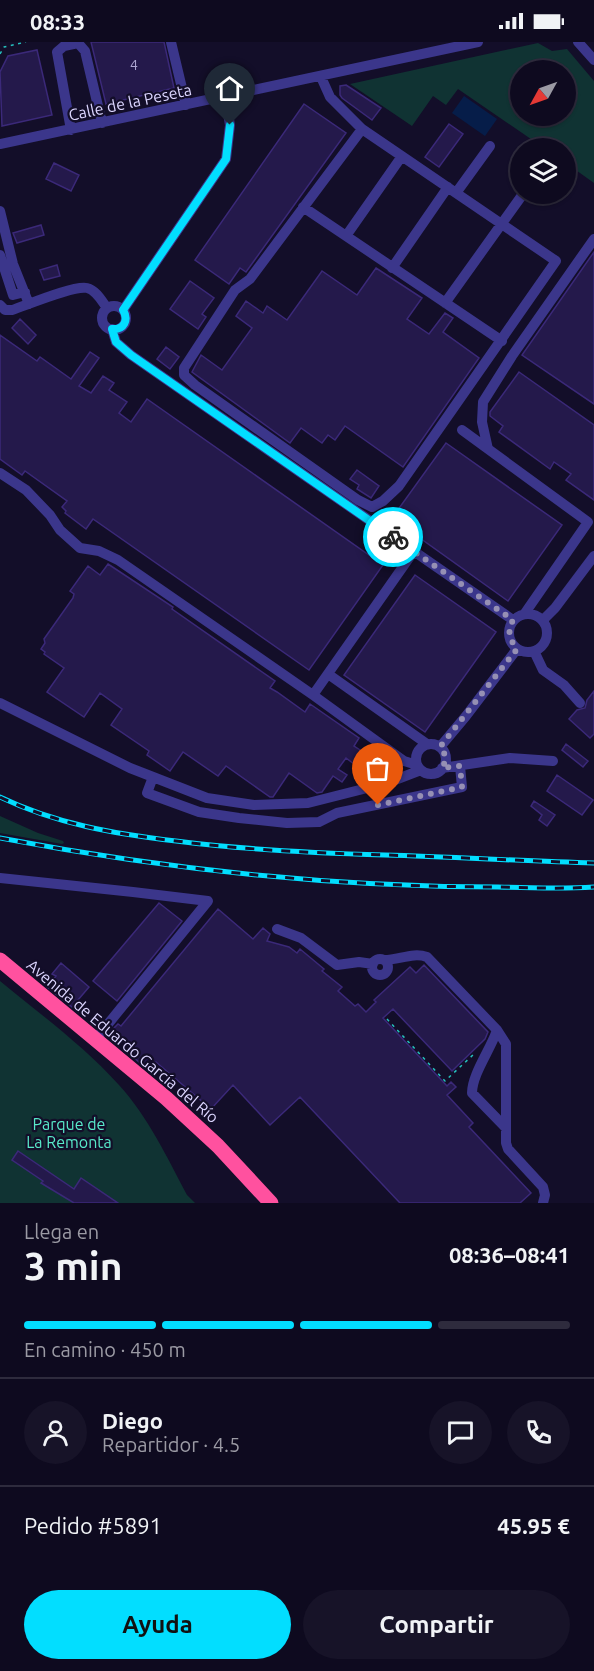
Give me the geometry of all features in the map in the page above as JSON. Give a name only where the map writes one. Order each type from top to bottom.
[{"type":"highway","name":"Avenida de Eduardo García del Río","points":[[0,960],[166,1098],[218,1146],[271,1203]]},
{"type":"street","points":[[171,42],[186,105]]},
{"type":"street","name":"Calle de la Peseta","points":[[0,144],[478,42]]},
{"type":"street","points":[[578,42],[594,60]]},
{"type":"street","points":[[71,130],[57,52],[71,43],[78,43],[85,51],[102,123]]},
{"type":"street","points":[[321,76],[330,97],[362,129],[556,261],[399,486],[383,501],[372,507],[358,500],[184,375],[187,362],[235,290],[250,279],[362,129]]},
{"type":"street","points":[[123,310],[226,159],[230,125],[225,97]]},
{"type":"street","points":[[392,267],[452,190],[490,146]]},
{"type":"street","points":[[346,236],[402,156]]},
{"type":"street","points":[[445,303],[515,204]]},
{"type":"street","points":[[303,207],[502,341]]},
{"type":"street","points":[[0,211],[4,263],[13,296],[25,292],[29,304]]},
{"type":"street","points":[[488,449],[482,422],[483,402],[512,356],[594,239]]},
{"type":"street","points":[[0,305],[5,310],[86,288],[92,290],[107,308]]},
{"type":"street","points":[[112,329],[119,328],[125,323],[126,315],[123,310],[115,306],[107,308],[103,314],[103,322],[112,329],[116,342],[131,355],[513,620]]},
{"type":"street","points":[[462,430],[588,522],[525,614],[513,620],[509,629],[509,638],[517,649],[526,652],[534,651],[544,644],[547,633],[543,620],[537,616],[525,614]]},
{"type":"street","points":[[0,472],[26,490],[50,514],[60,530],[80,548],[99,551],[118,560],[404,761],[432,773],[442,768],[510,758],[553,760]]},
{"type":"street","points":[[313,695],[414,551]]},
{"type":"street","points":[[543,620],[555,608],[594,556]]},
{"type":"street","points":[[440,747],[517,649]]},
{"type":"street","points":[[534,651],[543,670],[564,685],[580,703]]},
{"type":"street","points":[[328,674],[427,744]]},
{"type":"street","points":[[0,703],[130,768],[207,798],[254,805],[308,803],[387,783],[419,768]]},
{"type":"street","points":[[419,768],[416,754],[427,744],[435,744],[444,752],[446,758],[442,768]]},
{"type":"street","points":[[153,777],[147,794],[199,812],[287,823],[319,822],[337,813],[462,787],[460,766]]},
{"type":"street","points":[[0,878],[134,891],[208,902],[95,1040]]},
{"type":"street","points":[[277,929],[301,938],[337,965],[359,962],[382,965],[417,954],[431,960],[497,1030],[506,1044],[505,1137],[508,1149],[544,1190],[543,1203]]},
{"type":"street","points":[[497,1030],[481,1053],[471,1089],[472,1093],[506,1128]]},
{"type":"street","points":[[481,1053],[495,1050],[501,1052],[506,1058]]},
{"type":"street","points":[[493,1115],[505,1108]]},
{"type":"path","points":[[0,54],[4,47],[26,42]]},
{"type":"path","points":[[387,1019],[446,1080],[481,1053]]},
{"type":"green space","points":[[538,43],[552,51],[567,49],[594,81],[594,183],[576,170],[576,138],[529,138],[512,126],[576,126],[576,60],[510,60],[510,125],[458,89],[446,105],[433,96],[412,126],[350,84]]},
{"type":"green space","points":[[0,816],[63,841],[64,843],[0,833]]},
{"type":"green space","name":"Parque de La Remonta","points":[[0,981],[77,1044],[119,1085],[148,1124],[187,1195],[195,1203],[0,1203]]},
{"type":"water","points":[[464,96],[497,119],[485,136],[452,113]]},
{"type":"building","points":[[91,42],[164,42],[174,88],[106,104]]},
{"type":"building","points":[[37,50],[52,115],[2,126],[0,72],[8,56]]},
{"type":"building","points":[[346,85],[381,108],[372,120],[342,98],[340,86]]},
{"type":"building","points":[[304,104],[346,133],[246,272],[240,268],[229,284],[195,260]]},
{"type":"building","points":[[449,124],[463,134],[439,167],[425,157]]},
{"type":"building","points":[[54,163],[79,175],[71,191],[46,179]]},
{"type":"building","points":[[41,225],[44,235],[17,243],[13,233]]},
{"type":"building","points":[[594,252],[594,404],[522,355]]},
{"type":"building","points":[[57,265],[60,276],[44,280],[40,270]]},
{"type":"building","points":[[376,268],[422,298],[407,319],[429,334],[445,313],[453,318],[443,332],[479,358],[403,467],[345,426],[335,440],[328,435],[322,443],[301,428],[290,443],[192,372],[201,355],[222,370],[252,328],[236,316],[246,301],[263,313],[267,306],[287,320],[322,271],[357,295]]},
{"type":"building","points":[[190,281],[214,298],[202,314],[206,317],[198,329],[170,309]]},
{"type":"building","points":[[20,319],[36,335],[28,344],[12,328]]},
{"type":"building","points":[[0,335],[37,361],[40,357],[71,379],[90,352],[99,358],[79,386],[91,393],[103,376],[114,383],[109,390],[127,402],[119,413],[131,422],[147,399],[383,565],[309,670],[93,519],[86,529],[65,513],[62,507],[67,501],[25,471],[22,475],[0,459]]},
{"type":"building","points":[[166,347],[179,357],[170,369],[157,359]]},
{"type":"building","points":[[519,372],[594,425],[594,500],[566,480],[571,474],[554,462],[550,469],[499,432],[503,426],[490,416],[490,412]]},
{"type":"building","points":[[446,443],[562,525],[508,601],[392,518]]},
{"type":"building","points":[[357,470],[379,486],[371,498],[357,489],[359,485],[350,479]]},
{"type":"building","points":[[108,564],[173,607],[172,609],[275,681],[270,688],[305,712],[310,704],[359,738],[354,746],[363,752],[354,764],[346,758],[338,769],[347,775],[342,782],[333,776],[322,792],[317,793],[289,773],[273,797],[270,797],[226,766],[218,776],[183,752],[170,771],[147,755],[149,751],[111,725],[122,709],[100,693],[84,717],[47,692],[64,668],[44,654],[45,652],[41,649],[45,643],[44,639],[73,598],[74,594],[70,591],[88,566],[100,575]]},
{"type":"building","points":[[415,575],[496,632],[425,732],[344,675]]},
{"type":"building","points":[[594,691],[594,734],[590,738],[569,719],[577,710],[585,708],[587,700]]},
{"type":"building","points":[[566,744],[588,761],[583,767],[562,750]]},
{"type":"building","points":[[557,775],[593,800],[582,815],[547,791]]},
{"type":"building","points":[[534,801],[555,815],[547,826],[539,820],[542,815],[531,806]]},
{"type":"building","points":[[159,903],[182,921],[117,1001],[93,981]]},
{"type":"building","points":[[218,909],[253,939],[263,928],[270,934],[267,941],[289,947],[297,953],[300,949],[342,987],[338,991],[355,1006],[358,1004],[366,1012],[376,1002],[374,1000],[410,967],[416,973],[424,965],[488,1032],[485,1039],[452,1071],[393,1009],[383,1018],[447,1086],[451,1082],[456,1087],[447,1095],[473,1123],[469,1127],[531,1193],[520,1203],[400,1203],[300,1097],[270,1125],[233,1085],[211,1109],[156,1062],[149,1071],[131,1055],[136,1048],[113,1029],[118,1024],[121,1026]]},
{"type":"building","points":[[61,963],[89,987],[72,1007],[47,987],[56,976],[52,974]]},
{"type":"building","points":[[18,1151],[74,1189],[81,1178],[118,1203],[74,1203],[41,1183],[43,1181],[12,1160]]},
{"type":"railway","points":[[0,797],[64,821],[131,835],[202,844],[306,852],[594,863]]},
{"type":"railway","points":[[0,838],[124,859],[310,880],[435,886],[594,887]]},
{"type":"way so far","points":[[378,805],[462,787],[460,766],[442,768],[446,758],[440,747],[517,649],[509,638],[509,629],[513,620],[393,537]]},
{"type":"route","points":[[230,125],[226,159],[123,310],[126,315],[125,323],[116,330],[112,329],[116,342],[131,355],[393,537]]}]
